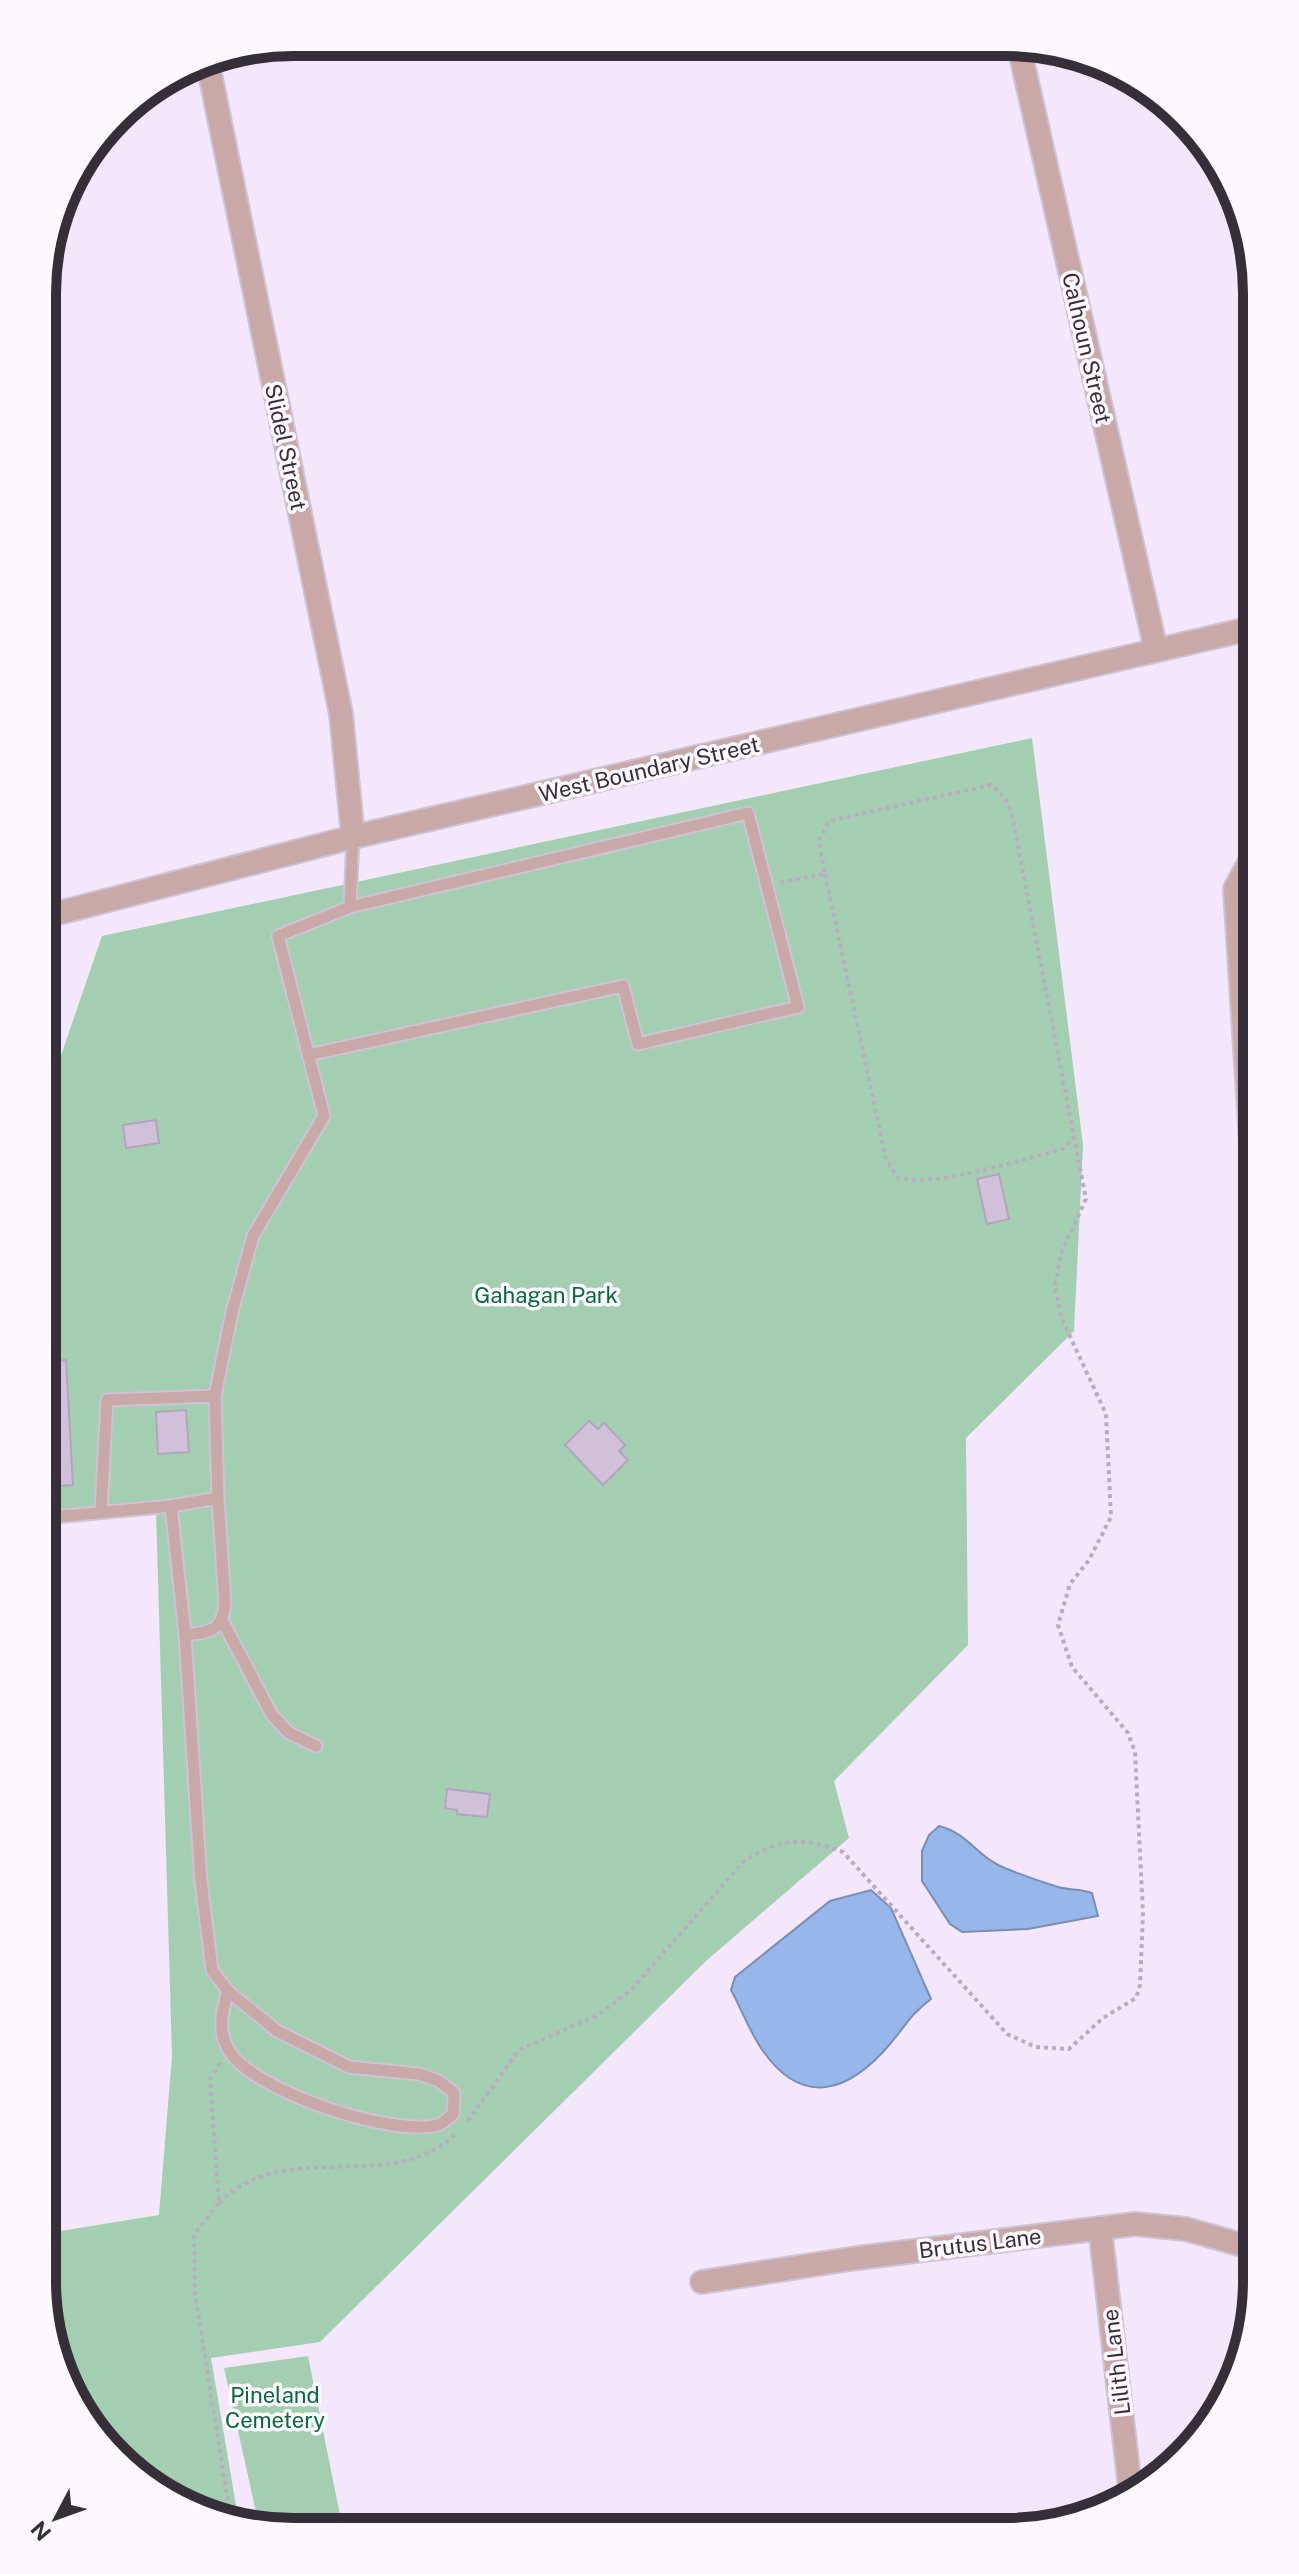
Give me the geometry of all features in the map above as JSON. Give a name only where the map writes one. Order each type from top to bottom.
[{"type":"street","name":"Calhoun Street","points":[[1021,57],[1156,650]]},
{"type":"street","name":"Slidel Street","points":[[210,72],[341,714],[353,837]]},
{"type":"street","name":"West Boundary Street","points":[[57,913],[353,837],[1243,630]]},
{"type":"street","points":[[1243,875],[1235,889],[1243,993]]},
{"type":"street","name":"Brutus Lane","points":[[702,2282],[857,2258],[1135,2224],[1186,2229],[1242,2245]]},
{"type":"street","name":"Lilith Lane","points":[[1100,2228],[1129,2482]]},
{"type":"lane","points":[[308,1055],[623,986],[638,1044],[798,1007],[748,813],[350,907],[278,936],[308,1055],[324,1116],[253,1236],[232,1312],[215,1396],[225,1605],[223,1622],[272,1715],[289,1733],[316,1746]]},
{"type":"lane","points":[[350,907],[353,837]]},
{"type":"lane","points":[[101,1511],[107,1400],[215,1396]]},
{"type":"lane","points":[[56,1516],[171,1506],[218,1498]]},
{"type":"lane","points":[[171,1506],[185,1635],[202,1896],[212,1970],[228,1991],[277,2031],[349,2067],[419,2074],[439,2081],[454,2093],[453,2114],[439,2125],[363,2119],[294,2098],[250,2073],[228,2050],[220,2021],[228,1991]]},
{"type":"lane","points":[[185,1635],[214,1631],[223,1622]]},
{"type":"path","points":[[229,2509],[195,2294],[194,2235],[219,2203],[235,2187],[258,2174],[320,2166],[373,2168],[409,2160],[443,2147],[462,2128],[519,2050],[598,2015],[631,1990],[743,1862],[765,1847],[788,1841],[816,1842],[843,1852],[1007,2034],[1036,2047],[1069,2049],[1103,2018],[1136,1998],[1144,1939],[1135,1752],[1128,1733],[1072,1667],[1058,1625],[1070,1584],[1089,1560],[1111,1517],[1106,1414],[1061,1317],[1055,1287],[1061,1253],[1086,1199],[1012,815],[999,789],[991,785],[829,821],[819,841],[825,874],[886,1159],[897,1177],[909,1182],[932,1180],[1063,1149],[1074,1137]]},
{"type":"path","points":[[766,885],[825,874]]},
{"type":"path","points":[[219,2203],[210,2079],[228,2050]]},
{"type":"green space","name":"Gahagan Park","points":[[1032,738],[1083,1145],[1074,1331],[966,1438],[968,1645],[834,1781],[849,1838],[706,1961],[320,2342],[211,2358],[237,2511],[188,2494],[137,2459],[115,2437],[80,2386],[61,2327],[57,2296],[56,2232],[159,2215],[172,2056],[156,1511],[56,1522],[57,1068],[102,936]]},
{"type":"green space","name":"Pineland Cemetery","points":[[308,2356],[341,2518],[257,2515],[224,2368]]},
{"type":"water","points":[[939,1826],[958,1835],[988,1859],[1007,1869],[1060,1888],[1092,1893],[1098,1916],[1028,1929],[962,1932],[950,1924],[922,1881],[922,1851],[929,1835]]},
{"type":"water","points":[[871,1890],[891,1908],[931,1999],[913,2015],[875,2060],[859,2073],[827,2087],[811,2087],[795,2081],[779,2069],[763,2051],[731,1990],[735,1977],[830,1901]]},
{"type":"building","points":[[156,1120],[159,1143],[126,1148],[123,1125]]},
{"type":"building","points":[[999,1174],[1009,1219],[987,1224],[977,1179]]},
{"type":"building","points":[[66,1360],[73,1485],[56,1486],[56,1361]]},
{"type":"building","points":[[186,1410],[189,1452],[158,1454],[156,1412]]},
{"type":"building","points":[[589,1421],[598,1429],[604,1423],[625,1445],[619,1451],[628,1460],[603,1485],[565,1445]]},
{"type":"building","points":[[447,1789],[490,1794],[487,1817],[457,1814],[457,1810],[445,1808]]}]
